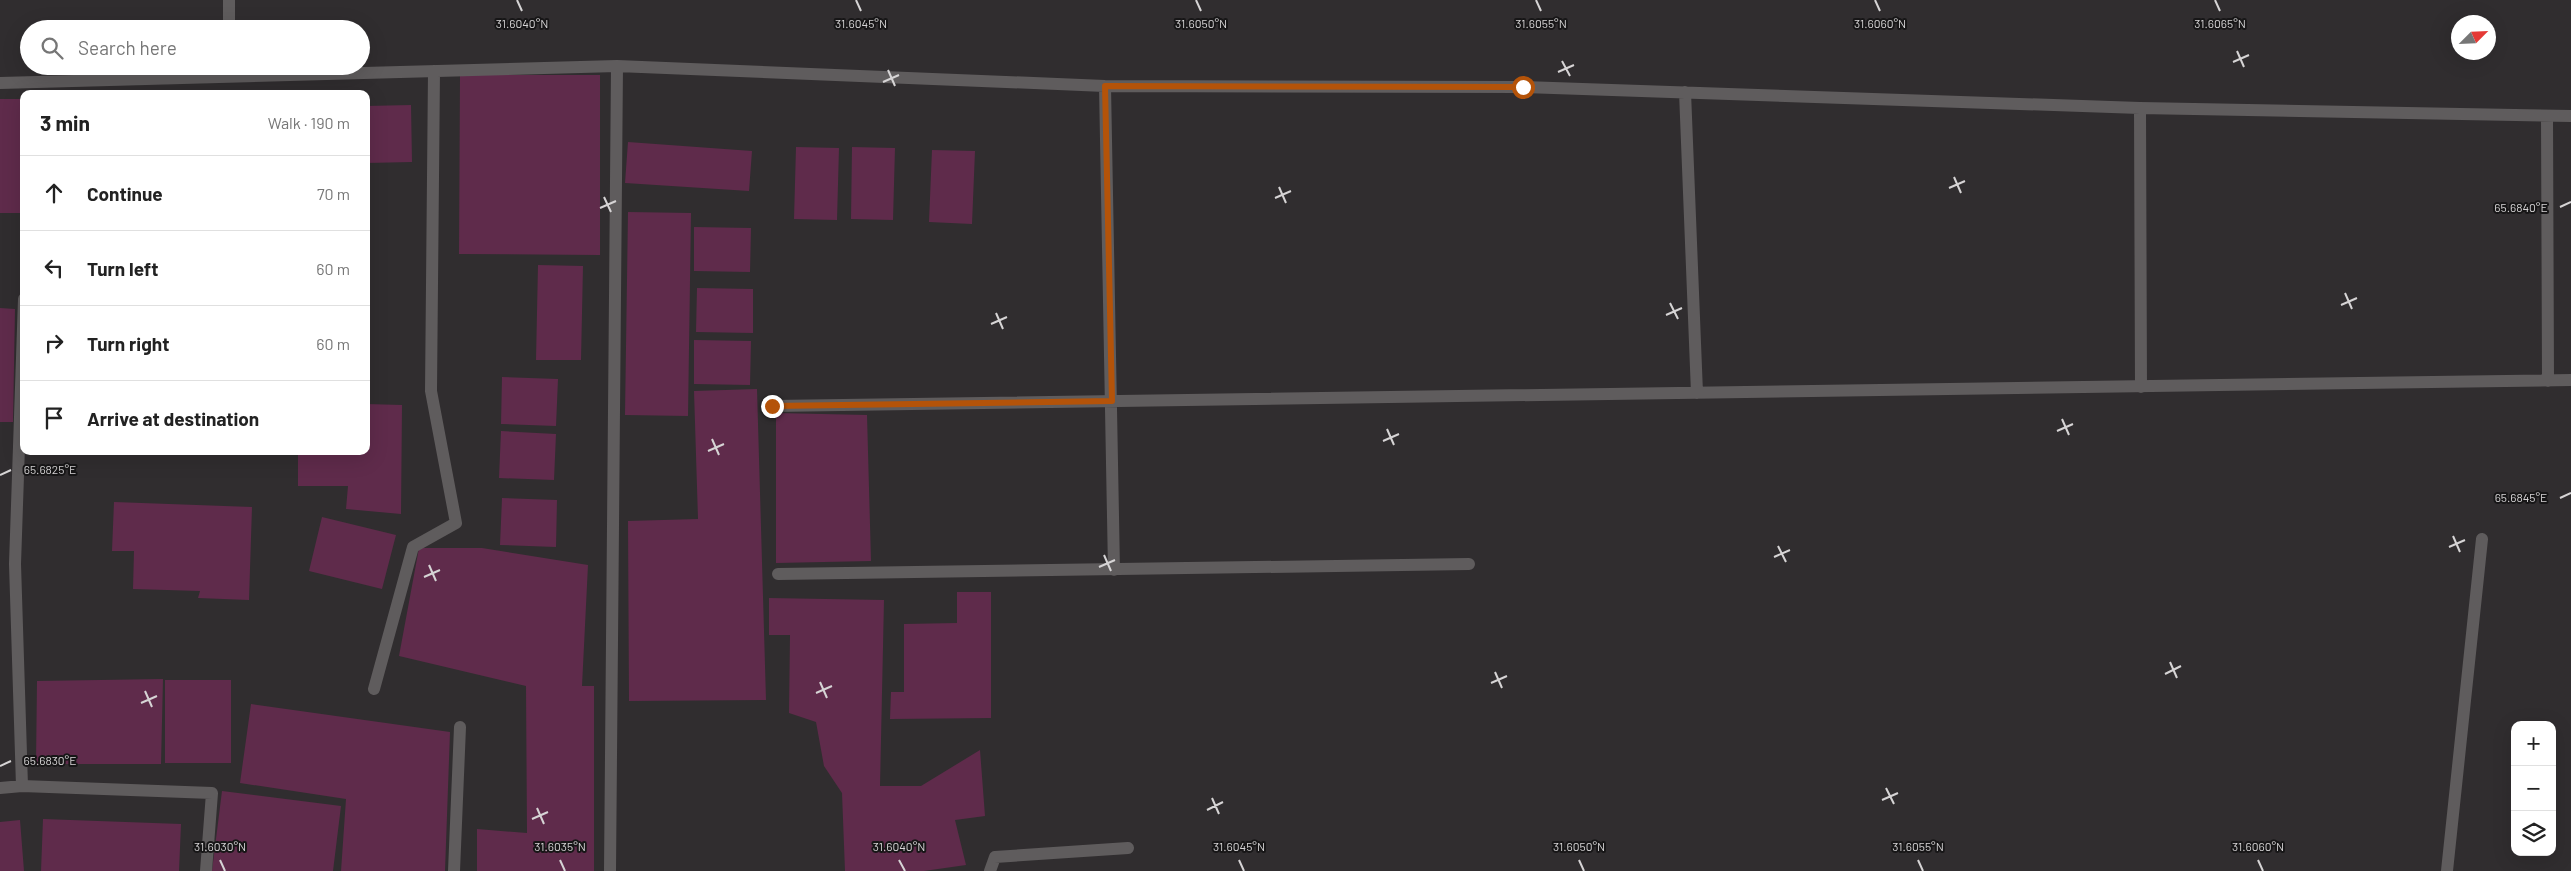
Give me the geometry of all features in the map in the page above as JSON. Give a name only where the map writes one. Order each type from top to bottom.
[{"type":"street","points":[[229,0],[229,20]]},
{"type":"street","points":[[610,871],[617,66]]},
{"type":"street","points":[[370,71],[617,66],[1105,86],[1513,87],[2140,108],[2571,116]]},
{"type":"street","points":[[374,689],[413,547],[456,523],[431,391],[434,71]]},
{"type":"street","points":[[0,84],[31,88],[182,75]]},
{"type":"street","points":[[1105,86],[1114,570]]},
{"type":"street","points":[[1685,92],[1697,393]]},
{"type":"street","points":[[2140,108],[2141,387]]},
{"type":"street","points":[[2546,117],[2548,381]]},
{"type":"street","points":[[772,406],[2571,380]]},
{"type":"street","points":[[20,405],[14,564],[22,786]]},
{"type":"street","points":[[2447,871],[2482,539]]},
{"type":"street","points":[[778,574],[1469,564]]},
{"type":"street","points":[[454,871],[460,727]]},
{"type":"street","points":[[0,788],[22,786],[212,794],[206,871]]},
{"type":"street","points":[[990,871],[995,857],[1128,848]]},
{"type":"building","points":[[460,75],[600,75],[600,255],[459,254]]},
{"type":"building","points":[[0,99],[20,99],[20,213],[0,213]]},
{"type":"building","points":[[411,105],[412,162],[370,163],[370,106]]},
{"type":"building","points":[[628,142],[752,151],[749,191],[625,183]]},
{"type":"building","points":[[796,147],[839,148],[837,220],[794,219]]},
{"type":"building","points":[[852,147],[895,148],[893,220],[851,219]]},
{"type":"building","points":[[932,150],[975,151],[972,224],[929,222]]},
{"type":"building","points":[[628,212],[691,213],[688,416],[625,415]]},
{"type":"building","points":[[694,227],[751,228],[750,272],[694,271]]},
{"type":"building","points":[[538,265],[583,266],[581,360],[536,360]]},
{"type":"building","points":[[697,288],[753,289],[753,333],[696,332]]},
{"type":"building","points":[[0,308],[15,309],[13,422],[0,422]]},
{"type":"building","points":[[694,340],[751,341],[750,385],[694,384]]},
{"type":"building","points":[[502,377],[558,379],[556,426],[501,424]]},
{"type":"building","points":[[757,389],[766,700],[629,701],[628,521],[698,519],[694,391]]},
{"type":"building","points":[[370,404],[402,405],[401,514],[346,509],[348,486],[298,486],[298,455],[370,455]]},
{"type":"building","points":[[776,413],[867,415],[871,561],[776,563]]},
{"type":"building","points":[[501,431],[556,434],[554,480],[499,478]]},
{"type":"building","points":[[502,498],[557,500],[556,547],[500,545]]},
{"type":"building","points":[[114,502],[252,507],[249,600],[198,598],[200,591],[133,589],[134,551],[112,551]]},
{"type":"building","points":[[322,517],[396,535],[382,589],[309,571]]},
{"type":"building","points":[[419,548],[482,548],[588,565],[582,686],[594,686],[594,871],[477,871],[477,829],[527,833],[526,686],[399,656]]},
{"type":"building","points":[[957,592],[991,592],[991,718],[890,719],[891,692],[904,692],[904,624],[957,623]]},
{"type":"building","points":[[769,598],[884,600],[880,786],[921,786],[980,750],[985,816],[955,820],[966,865],[924,871],[845,871],[842,793],[824,766],[816,722],[789,713],[790,635],[769,635]]},
{"type":"building","points":[[163,679],[161,764],[36,764],[37,681]]},
{"type":"building","points":[[165,680],[231,680],[231,763],[165,763]]},
{"type":"building","points":[[251,704],[450,732],[445,871],[341,871],[346,799],[240,783]]},
{"type":"building","points":[[222,791],[341,806],[333,871],[212,871]]},
{"type":"building","points":[[43,819],[181,824],[179,871],[41,871]]},
{"type":"building","points":[[20,820],[24,871],[0,871],[0,822]]},
{"type":"route","points":[[772,406],[1112,401],[1105,86],[1523,87]]}]
